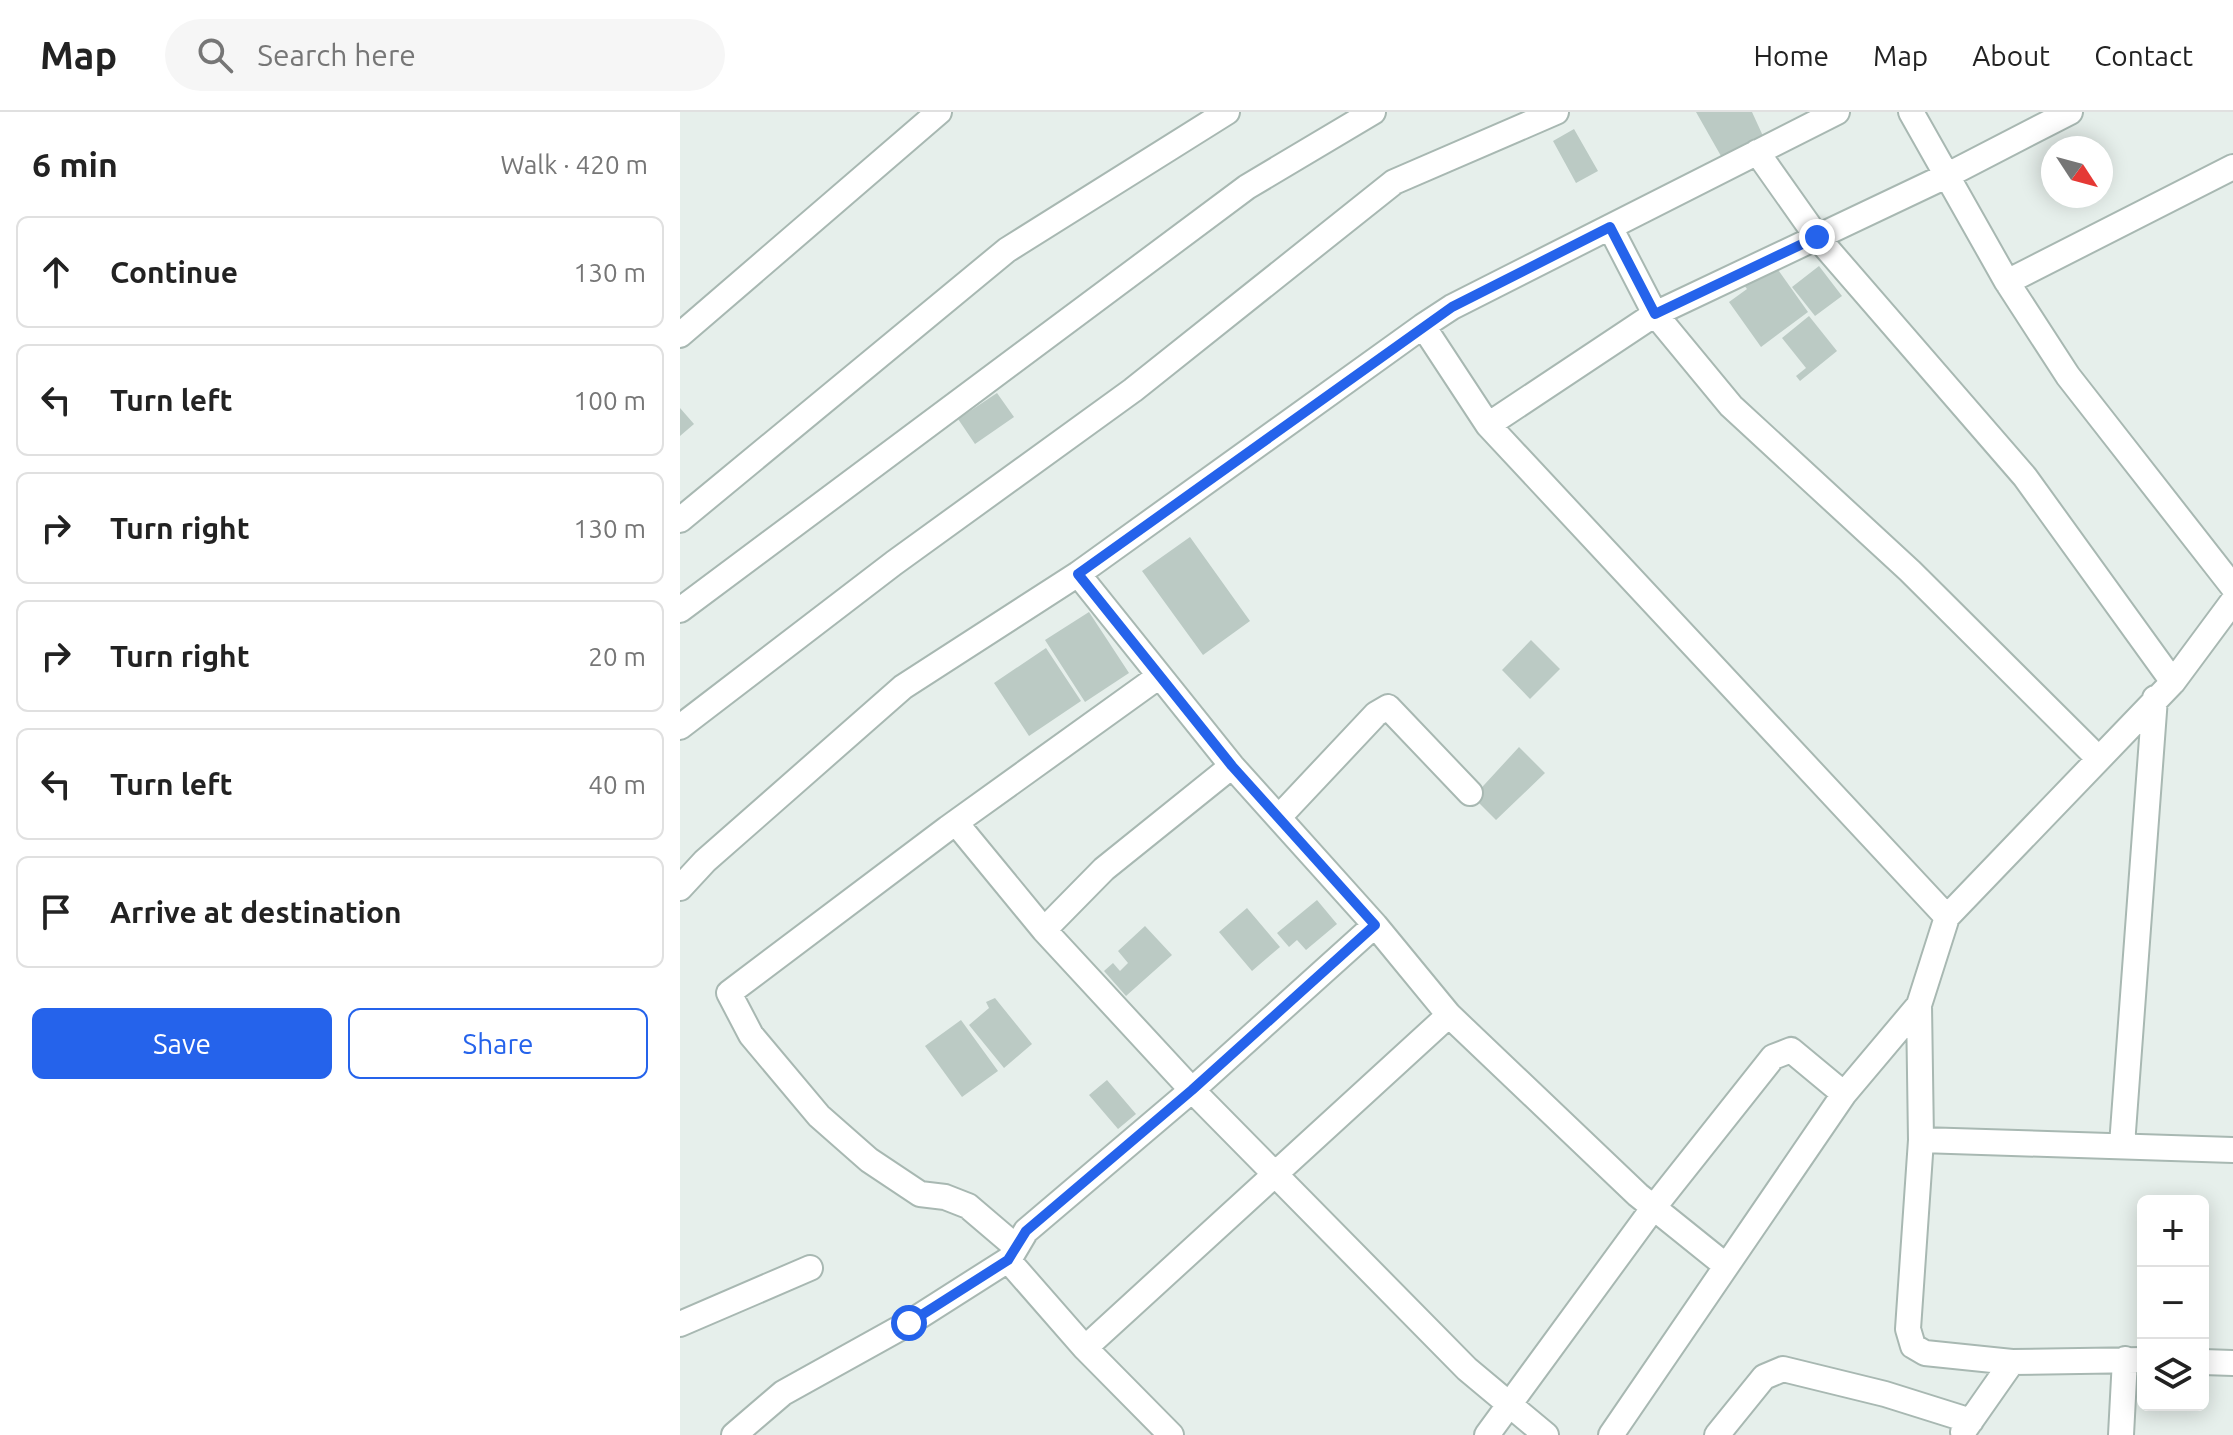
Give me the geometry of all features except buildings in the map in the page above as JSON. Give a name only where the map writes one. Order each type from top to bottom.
[{"type":"street","points":[[680,335],[939,112]]},
{"type":"street","points":[[680,520],[1007,250],[1227,112]]},
{"type":"street","points":[[680,610],[1247,187],[1373,112]]},
{"type":"street","points":[[680,727],[894,563],[1133,390],[1394,182],[1556,112]]},
{"type":"street","points":[[680,888],[705,861],[903,687],[1078,574],[1423,326],[1452,307],[1837,112]]},
{"type":"street","points":[[1911,112],[2007,282],[2068,376],[2233,587]]},
{"type":"street","points":[[1488,425],[1655,314],[1946,176],[2070,112]]},
{"type":"street","points":[[1757,152],[1817,237],[2025,477],[2173,682]]},
{"type":"street","points":[[2007,282],[2233,167]]},
{"type":"street","points":[[1610,227],[1655,314],[1731,406],[1910,571],[2099,759]]},
{"type":"street","points":[[1423,326],[1488,425],[1947,917]]},
{"type":"street","points":[[1078,574],[1232,766],[1375,925],[1449,1015],[1654,1207],[1725,1265]]},
{"type":"street","points":[[2121,1435],[2134,1359],[2012,1362],[1925,1353],[1913,1346],[1908,1329],[1921,1140],[1919,1005],[1947,917],[2173,682],[2233,601]]},
{"type":"street","points":[[1158,677],[729,993],[751,1035],[819,1116],[869,1160],[920,1194],[945,1197],[968,1206],[1012,1253],[1085,1348],[1171,1435]]},
{"type":"street","points":[[2122,1145],[2155,698]]},
{"type":"street","points":[[1280,816],[1376,714],[1388,707],[1470,793]]},
{"type":"street","points":[[1044,930],[1104,869],[1232,766]]},
{"type":"street","points":[[956,823],[1044,930],[1192,1090],[1467,1369],[1546,1435]]},
{"type":"street","points":[[734,1435],[783,1393],[909,1323],[1012,1253],[1026,1231],[1192,1090],[1375,925]]},
{"type":"street","points":[[1611,1435],[1844,1094],[1919,1005]]},
{"type":"street","points":[[1085,1348],[1277,1176],[1449,1015]]},
{"type":"street","points":[[1487,1435],[1654,1207],[1773,1057],[1784,1050],[1791,1050],[1844,1094]]},
{"type":"street","points":[[1921,1140],[2233,1150]]},
{"type":"street","points":[[680,1324],[810,1268]]},
{"type":"street","points":[[1717,1435],[1764,1377],[1783,1369],[1885,1394],[1966,1428],[2012,1362]]},
{"type":"street","points":[[2209,1362],[2233,1363]]},
{"type":"route","points":[[909,1323],[1008,1260],[1026,1231],[1192,1090],[1375,925],[1232,766],[1078,574],[1452,307],[1610,227],[1655,314],[1817,237]]}]
